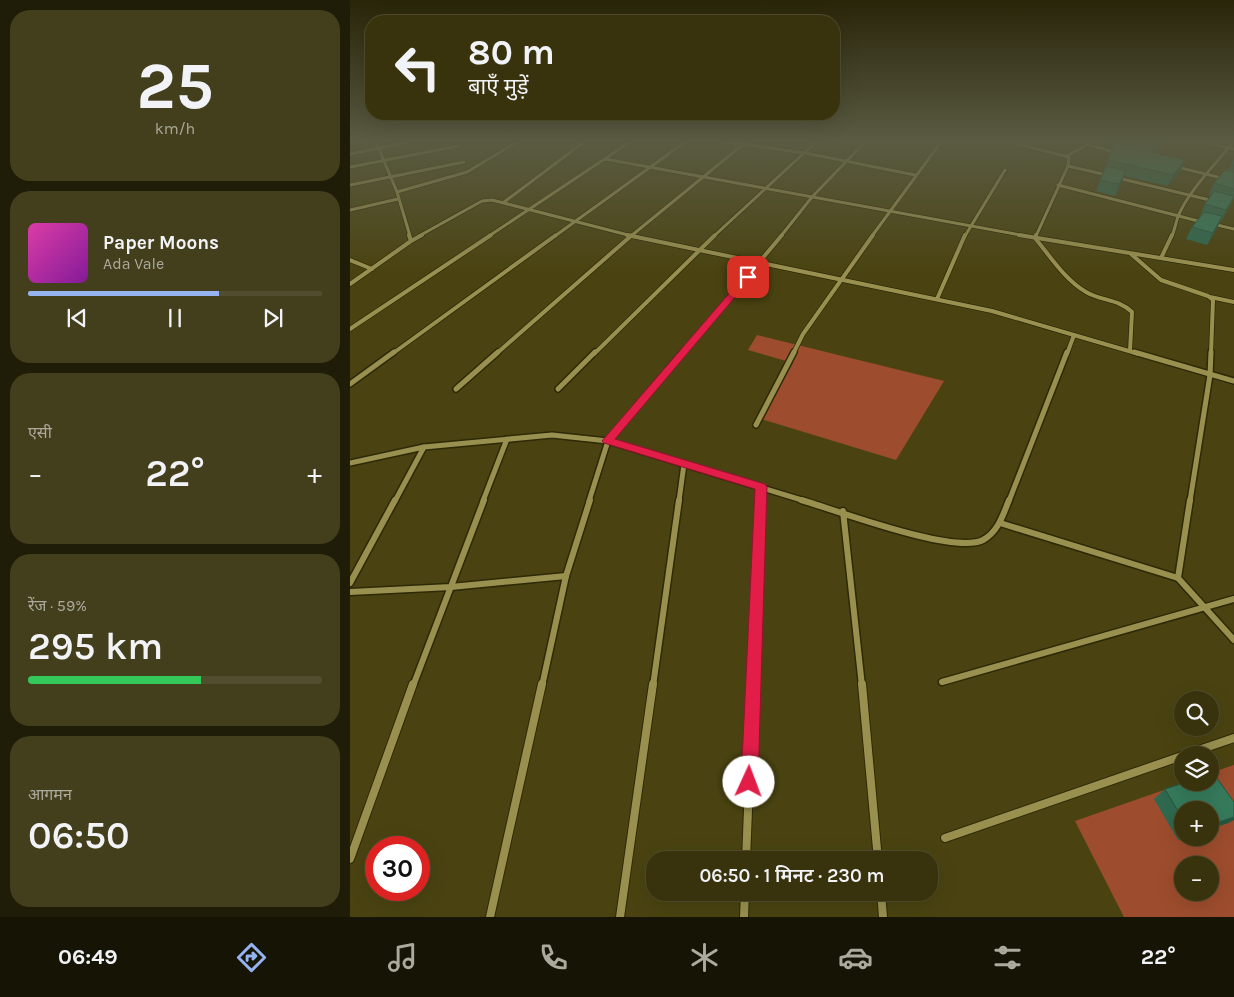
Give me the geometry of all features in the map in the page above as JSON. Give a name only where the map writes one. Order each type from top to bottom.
[{"type":"street","points":[[394,185],[411,241]]},
{"type":"street","points":[[397,192],[422,185]]},
{"type":"street","points":[[504,202],[527,185]]},
{"type":"street","points":[[350,329],[568,185]]},
{"type":"street","points":[[350,384],[626,185]]},
{"type":"street","points":[[456,390],[631,236],[693,185]]},
{"type":"street","points":[[749,185],[1035,238],[1234,270]]},
{"type":"street","points":[[558,389],[700,250],[771,185]]},
{"type":"street","points":[[490,917],[566,576],[608,441],[824,185]]},
{"type":"street","points":[[756,425],[800,339],[908,185]]},
{"type":"street","points":[[937,299],[960,244],[996,185]]},
{"type":"street","points":[[1035,238],[1058,185],[1178,216],[1234,228]]},
{"type":"street","points":[[1145,185],[1217,202]]},
{"type":"street","points":[[1161,258],[1178,223],[1178,216],[1200,185]]},
{"type":"street","points":[[350,210],[398,198]]},
{"type":"street","points":[[350,284],[411,241],[482,201],[492,200],[631,236],[761,261],[992,311],[1234,381]]},
{"type":"street","points":[[1035,238],[1082,290],[1096,298],[1128,307],[1132,312],[1130,350]]},
{"type":"street","points":[[1131,254],[1161,280],[1210,297],[1234,302]]},
{"type":"street","points":[[350,260],[372,269]]},
{"type":"street","points":[[1178,578],[1210,375],[1213,300],[1210,297]]},
{"type":"street","points":[[350,463],[424,446],[552,435],[608,441],[941,542],[976,543],[991,537],[1000,523],[1074,335]]},
{"type":"street","points":[[350,859],[403,711],[507,439]]},
{"type":"street","points":[[350,583],[424,446]]},
{"type":"street","points":[[620,917],[684,464]]},
{"type":"street","points":[[746,851],[761,487]]},
{"type":"street","points":[[843,511],[877,851]]},
{"type":"street","points":[[1000,523],[1178,578],[1234,640]]},
{"type":"street","points":[[350,592],[451,587],[566,576]]},
{"type":"street","points":[[942,682],[1234,599]]},
{"type":"street","points":[[1210,746],[1234,738]]},
{"type":"street","points":[[945,838],[1174,758]]},
{"type":"street","points":[[744,917],[745,901]]},
{"type":"street","points":[[882,901],[883,917]]},
{"type":"shaded area","points":[[757,335],[944,381],[896,460],[761,419],[793,363],[748,350]]},
{"type":"shaded area","points":[[1234,765],[1234,917],[1124,917],[1075,821],[1174,786],[1174,791],[1219,791],[1219,770]]},
{"type":"building","points":[[1220,185],[1234,185],[1234,189]]},
{"type":"building","points":[[1214,191],[1234,196],[1226,210],[1205,204]]},
{"type":"building","points":[[1204,212],[1222,216],[1213,233],[1192,227]]},
{"type":"building","points":[[1219,781],[1234,802],[1234,817],[1219,822],[1219,801],[1174,801],[1174,804],[1165,789],[1174,786],[1174,791],[1219,791]]},
{"type":"route","points":[[748,277],[608,441],[761,487],[749,782]]}]
